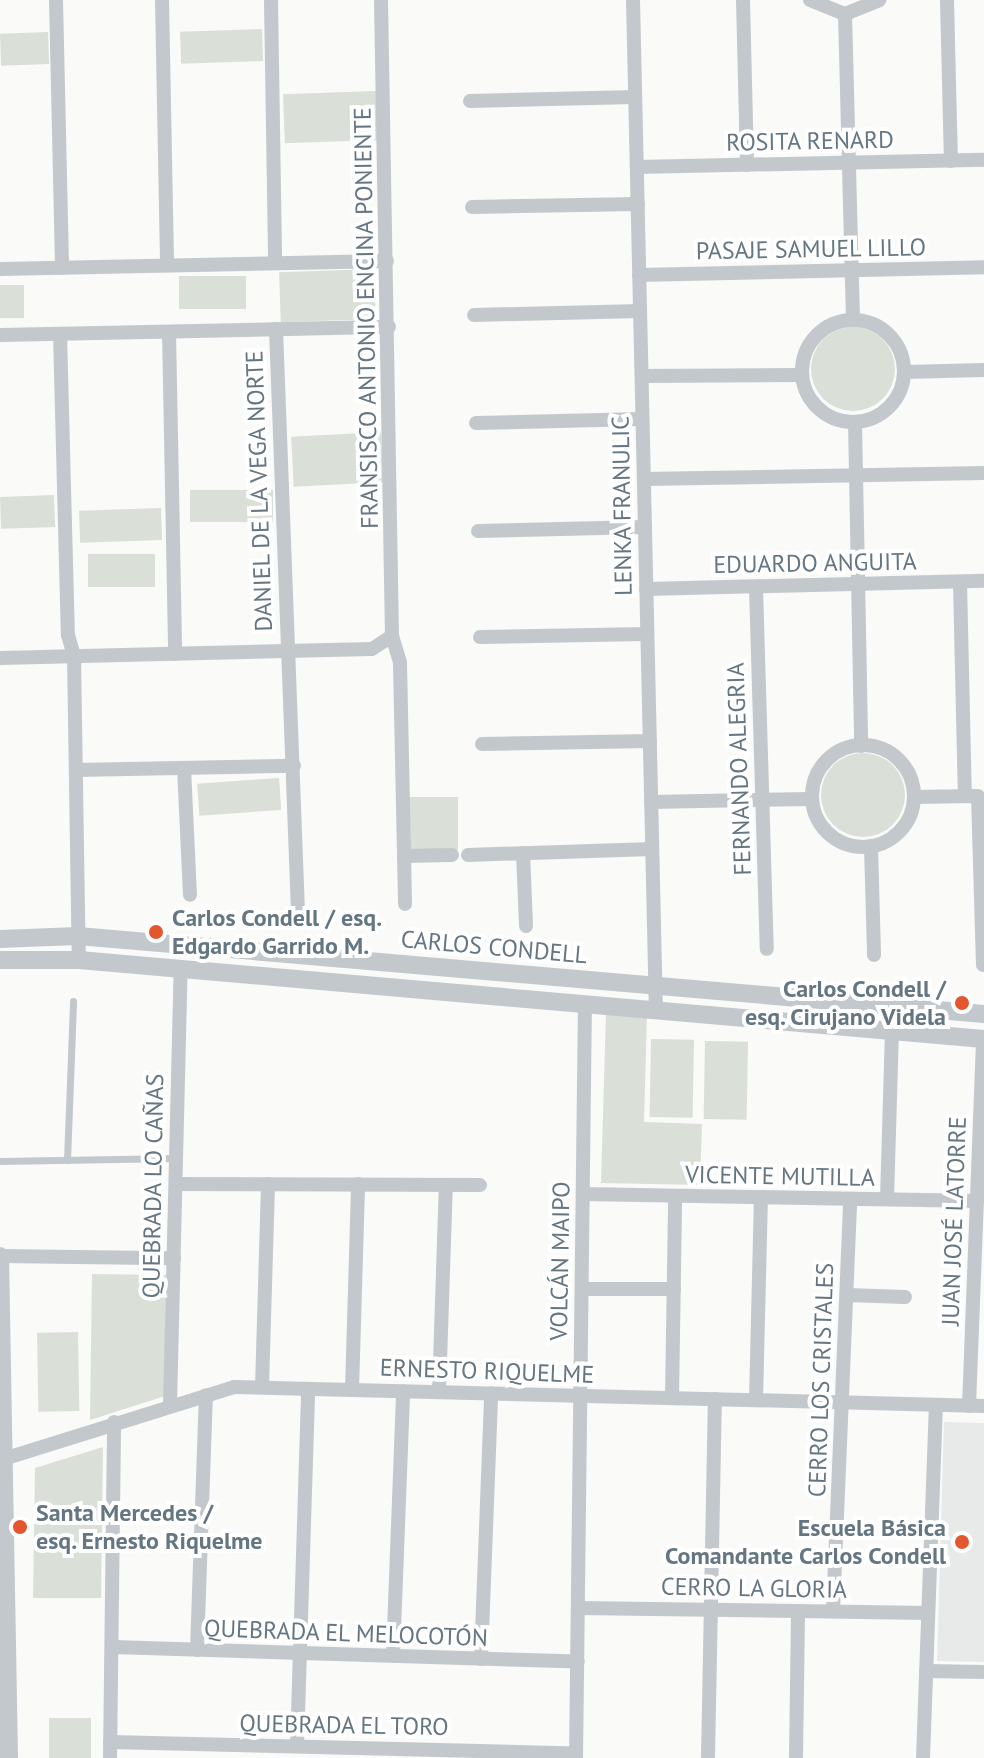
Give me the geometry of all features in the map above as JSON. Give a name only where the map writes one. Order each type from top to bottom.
[{"type":"street","points":[[56,0],[62,268]]},
{"type":"street","points":[[162,0],[167,265]]},
{"type":"street","points":[[271,0],[275,263]]},
{"type":"street","name":"FRANSISCO ANTONIO ENCINA PONIENTE","points":[[381,0],[392,636],[400,663],[405,904]]},
{"type":"street","name":"LENKA FRANULIC","points":[[633,0],[656,1010]]},
{"type":"street","points":[[743,0],[747,165]]},
{"type":"street","points":[[810,0],[845,14],[879,0]]},
{"type":"street","points":[[947,0],[951,161]]},
{"type":"street","points":[[845,14],[853,320]]},
{"type":"street","points":[[470,101],[635,97]]},
{"type":"street","name":"ROSITA RENARD","points":[[637,167],[984,160]]},
{"type":"street","points":[[472,207],[638,204]]},
{"type":"street","points":[[0,269],[387,261]]},
{"type":"street","name":"PASAJE SAMUEL LILLO","points":[[639,275],[984,267]]},
{"type":"street","points":[[474,315],[640,311]]},
{"type":"street","points":[[853,320],[885,331],[899,349],[904,372],[889,406],[855,422],[819,409],[802,375],[806,352],[820,332],[853,320]]},
{"type":"street","points":[[0,335],[389,327]]},
{"type":"street","name":"DANIEL DE LA VEGA NORTE","points":[[276,329],[298,911]]},
{"type":"street","points":[[169,332],[175,654]]},
{"type":"street","points":[[60,334],[68,635],[74,656],[79,960]]},
{"type":"street","points":[[904,372],[984,370]]},
{"type":"street","points":[[642,376],[802,375]]},
{"type":"street","points":[[476,423],[642,419]]},
{"type":"street","points":[[855,422],[861,746]]},
{"type":"street","points":[[644,479],[984,473]]},
{"type":"street","points":[[478,531],[645,527]]},
{"type":"street","name":"EDUARDO ANGUITA","points":[[646,589],[984,581]]},
{"type":"street","points":[[960,582],[983,965]]},
{"type":"street","name":"FERNANDO ALEGRIA","points":[[756,587],[767,949]]},
{"type":"street","points":[[480,637],[647,634]]},
{"type":"street","points":[[0,658],[372,649],[392,636]]},
{"type":"street","points":[[482,744],[650,741]]},
{"type":"street","points":[[861,746],[894,756],[909,774],[914,797],[905,826],[871,846],[847,845],[827,832],[812,799],[822,767],[839,752],[861,746]]},
{"type":"street","points":[[76,770],[294,766]]},
{"type":"street","points":[[184,768],[190,895]]},
{"type":"street","points":[[914,797],[975,796]]},
{"type":"street","points":[[651,802],[812,799]]},
{"type":"street","points":[[871,846],[874,955]]},
{"type":"street","points":[[468,855],[652,849]]},
{"type":"street","points":[[523,853],[526,926]]},
{"type":"street","points":[[404,856],[452,855]]},
{"type":"street","name":"CARLOS CONDELL","points":[[0,939],[78,936],[984,1014]]},
{"type":"street","name":"CARLOS CONDELL","points":[[0,960],[79,960],[983,1039]]},
{"type":"street","name":"QUEBRADA LO CAÑAS","points":[[170,1405],[181,969]]},
{"type":"street","name":"VOLCÁN MAIPO","points":[[576,1755],[585,1004]]},
{"type":"street","points":[[887,1199],[892,1031]]},
{"type":"street","name":"JUAN JOSÉ LATORRE","points":[[976,1406],[977,1201],[983,1039]]},
{"type":"street","points":[[176,1184],[480,1185]]},
{"type":"street","points":[[262,1387],[268,1184]]},
{"type":"street","points":[[352,1390],[358,1184]]},
{"type":"street","points":[[439,1392],[446,1185]]},
{"type":"street","name":"VICENTE MUTILLA","points":[[583,1194],[977,1201]]},
{"type":"street","points":[[672,1398],[675,1197]]},
{"type":"street","points":[[756,1400],[761,1197]]},
{"type":"street","name":"CERRO LOS CRISTALES","points":[[833,1611],[850,1199]]},
{"type":"street","points":[[9,1758],[4,1733],[0,1256],[174,1258]]},
{"type":"street","points":[[582,1289],[674,1289]]},
{"type":"street","points":[[847,1295],[905,1297]]},
{"type":"street","name":"ERNESTO RIQUELME","points":[[2,1459],[234,1387],[976,1406]]},
{"type":"street","points":[[297,1746],[308,1389]]},
{"type":"street","points":[[393,1656],[403,1391]]},
{"type":"street","points":[[481,1659],[491,1393]]},
{"type":"street","points":[[197,1650],[206,1395]]},
{"type":"street","points":[[708,1758],[715,1399]]},
{"type":"street","points":[[923,1758],[936,1405]]},
{"type":"street","points":[[110,1758],[114,1422]]},
{"type":"street","name":"CERRO LA GLORIA","points":[[578,1608],[928,1613]]},
{"type":"street","points":[[796,1758],[798,1611]]},
{"type":"street","name":"QUEBRADA EL MELOCOTÓN","points":[[113,1647],[578,1662]]},
{"type":"street","points":[[926,1671],[984,1672]]},
{"type":"street","name":"QUEBRADA EL TORO","points":[[110,1742],[576,1755]]},
{"type":"lane","points":[[67,1160],[73,1001]]},
{"type":"lane","points":[[0,1161],[176,1158]]},
{"type":"shaded area","points":[[262,29],[263,61],[181,64],[180,32]]},
{"type":"shaded area","points":[[48,32],[49,64],[1,66],[0,34]]},
{"type":"shaded area","points":[[377,91],[379,140],[285,143],[283,94]]},
{"type":"shaded area","points":[[374,269],[376,319],[281,322],[279,272]]},
{"type":"shaded area","points":[[179,276],[246,276],[246,309],[179,309]]},
{"type":"shaded area","points":[[0,285],[24,285],[24,318],[0,318]]},
{"type":"shaded area","points":[[853,327],[869,330],[883,339],[892,353],[895,369],[892,385],[883,399],[869,408],[853,411],[837,408],[823,399],[814,385],[811,369],[814,353],[823,339],[837,330]]},
{"type":"shaded area","points":[[381,432],[384,482],[294,487],[291,437]]},
{"type":"shaded area","points":[[190,490],[273,490],[273,522],[190,522]]},
{"type":"shaded area","points":[[54,495],[55,527],[1,529],[0,497]]},
{"type":"shaded area","points":[[161,508],[162,540],[80,543],[79,511]]},
{"type":"shaded area","points":[[88,554],[155,554],[155,587],[88,587]]},
{"type":"shaded area","points":[[863,753],[879,756],[893,765],[902,779],[905,795],[902,811],[893,825],[879,834],[863,837],[847,834],[833,825],[824,811],[821,795],[824,779],[833,765],[847,756]]},
{"type":"shaded area","points":[[279,778],[281,810],[199,816],[197,784]]},
{"type":"shaded area","points":[[407,797],[458,797],[458,850],[407,850]]},
{"type":"shaded area","points":[[606,1013],[647,1014],[644,1122],[702,1124],[700,1185],[601,1183]]},
{"type":"shaded area","points":[[651,1039],[694,1040],[693,1118],[650,1117]]},
{"type":"shaded area","points":[[705,1041],[748,1042],[747,1120],[704,1119]]},
{"type":"shaded area","points":[[92,1274],[166,1275],[165,1396],[90,1420]]},
{"type":"shaded area","points":[[78,1332],[79,1411],[38,1412],[37,1333]]},
{"type":"shaded area","name":"Escuela Básica Comandante Carlos Condell","points":[[944,1422],[984,1423],[984,1662],[937,1661]]},
{"type":"shaded area","points":[[103,1447],[101,1598],[33,1598],[35,1468]]},
{"type":"shaded area","points":[[49,1718],[91,1718],[91,1758],[49,1758]]},
{"type":"place","name":"Carlos Condell / esq. Edgardo Garrido M.","points":[[156,932]]},
{"type":"place","name":"Carlos Condell / esq. Cirujano Videla","points":[[962,1003]]},
{"type":"place","name":"Santa Mercedes / esq. Ernesto Riquelme","points":[[20,1527]]},
{"type":"place","name":"Escuela Básica Comandante Carlos Condell","points":[[962,1542]]}]
